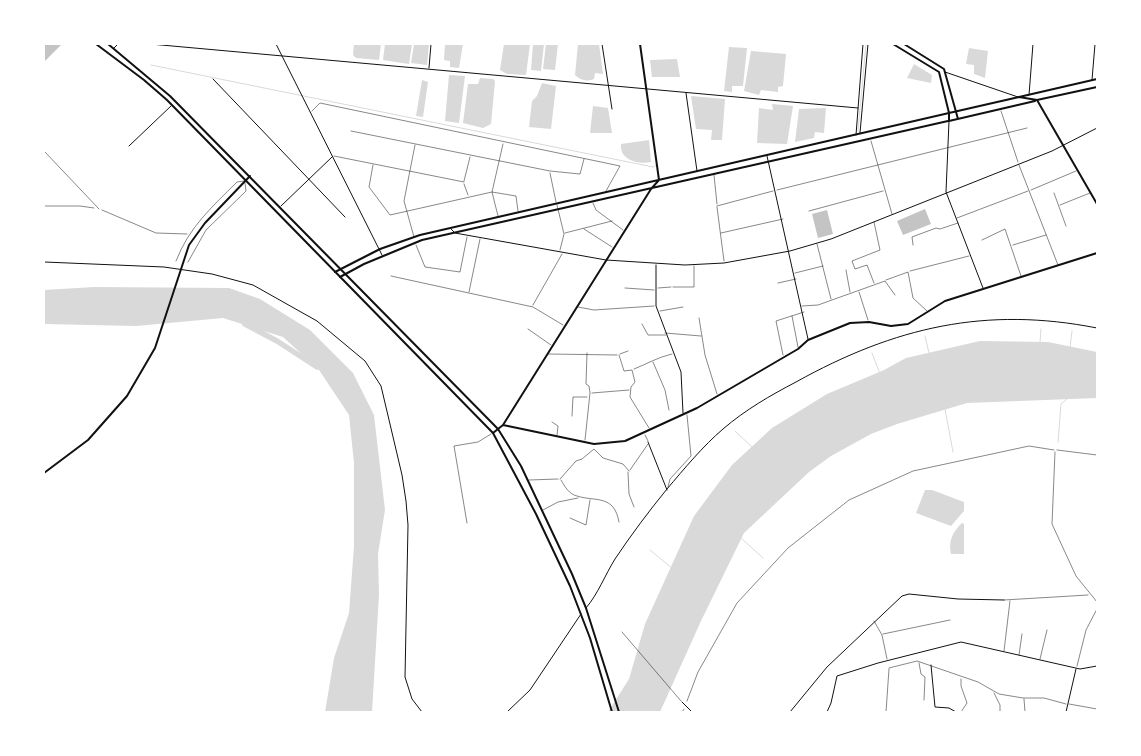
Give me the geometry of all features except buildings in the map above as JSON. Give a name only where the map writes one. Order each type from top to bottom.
[{"type":"street","points":[[96,44],[144,80],[172,105],[493,433],[551,544],[581,614],[612,712]]},
{"type":"street","points":[[108,44],[170,96],[498,429],[558,540],[586,608],[619,712]]},
{"type":"street","points":[[114,48],[118,44]]},
{"type":"street","points":[[150,44],[858,108]]},
{"type":"street","points":[[276,44],[382,256]]},
{"type":"street","points":[[429,69],[431,44]]},
{"type":"street","points":[[602,44],[612,109]]},
{"type":"street","points":[[493,433],[503,425],[651,189],[659,180],[640,44]]},
{"type":"street","points":[[856,134],[864,44]]},
{"type":"street","points":[[860,133],[868,44]]},
{"type":"street","points":[[893,44],[936,69],[941,77],[949,113],[946,192],[983,288]]},
{"type":"street","points":[[904,44],[938,64],[945,72],[958,119]]},
{"type":"street","points":[[911,48],[912,44]]},
{"type":"street","points":[[1029,95],[1034,44]]},
{"type":"street","points":[[1092,80],[1095,44]]},
{"type":"street","points":[[945,72],[1019,97],[1037,100]]},
{"type":"street","points":[[213,79],[345,217]]},
{"type":"street","points":[[335,272],[380,249],[414,237],[1097,79]]},
{"type":"street","points":[[340,277],[344,273],[416,242],[1097,87]]},
{"type":"street","points":[[686,92],[697,171]]},
{"type":"street","points":[[1037,100],[1097,204]]},
{"type":"street","points":[[129,146],[172,105]]},
{"type":"street","points":[[451,229],[455,233],[606,260],[656,265],[724,263],[817,244],[1019,164],[1097,128]]},
{"type":"street","points":[[767,155],[777,190],[804,312],[808,340]]},
{"type":"street","points":[[280,206],[308,177],[333,156]]},
{"type":"street","points":[[44,473],[70,455],[96,432],[134,386],[155,348],[186,251],[197,232],[250,176]]},
{"type":"street","points":[[503,425],[585,442],[614,443],[644,433],[687,412],[798,349],[808,340],[850,323],[869,322],[891,326],[908,324],[945,301],[1097,253]]},
{"type":"street","points":[[44,262],[164,267],[212,274],[253,284],[318,321],[365,361],[381,386],[402,475],[408,525],[405,677],[412,699],[422,712]]},
{"type":"street","points":[[656,265],[655,289],[657,312],[682,376],[683,414]]},
{"type":"street","points":[[586,608],[615,559],[667,490],[725,427],[769,396],[823,367],[866,348],[939,326],[987,319],[1037,318],[1097,328]]},
{"type":"street","points":[[648,442],[667,490]]},
{"type":"street","points":[[790,712],[827,667],[905,594],[958,599],[1004,600]]},
{"type":"street","points":[[507,712],[530,690],[581,614]]},
{"type":"street","points":[[826,712],[832,703],[837,676],[887,660],[961,642],[1076,668],[1097,666]]},
{"type":"street","points":[[931,665],[935,708],[949,708],[956,712]]},
{"type":"street","points":[[1066,712],[1076,668]]},
{"type":"street","points":[[682,702],[692,712]]},
{"type":"lane","points":[[310,112],[320,103],[620,166],[605,193]]},
{"type":"lane","points":[[1001,109],[1007,135],[1058,265]]},
{"type":"lane","points":[[717,206],[948,147],[1007,135],[1027,128]]},
{"type":"lane","points":[[351,131],[550,171],[580,174],[584,158]]},
{"type":"lane","points":[[870,132],[892,214]]},
{"type":"lane","points":[[498,218],[492,192],[503,142]]},
{"type":"lane","points":[[414,237],[404,201],[415,144]]},
{"type":"lane","points":[[44,151],[99,209]]},
{"type":"lane","points":[[333,156],[464,182]]},
{"type":"lane","points":[[468,197],[464,182],[470,156]]},
{"type":"lane","points":[[373,165],[369,187],[390,215],[492,192],[516,196],[518,213]]},
{"type":"lane","points":[[957,218],[1078,170]]},
{"type":"lane","points":[[550,171],[564,234],[560,252]]},
{"type":"lane","points":[[714,175],[724,263]]},
{"type":"lane","points":[[176,261],[188,234],[237,182],[245,180],[246,191],[206,230],[188,262]]},
{"type":"lane","points":[[809,211],[885,191]]},
{"type":"lane","points":[[1059,205],[1091,192]]},
{"type":"lane","points":[[1054,193],[1066,226]]},
{"type":"lane","points":[[593,202],[596,210],[625,230]]},
{"type":"lane","points":[[720,233],[783,219]]},
{"type":"lane","points":[[564,234],[612,221]]},
{"type":"lane","points":[[874,222],[880,250],[852,261],[855,269],[867,265],[874,285]]},
{"type":"lane","points":[[913,245],[912,237],[936,228],[940,229],[958,223]]},
{"type":"lane","points":[[584,229],[614,248]]},
{"type":"lane","points":[[982,240],[1005,229],[1022,277]]},
{"type":"lane","points":[[416,242],[425,267],[460,272],[467,235]]},
{"type":"lane","points":[[1012,246],[1047,235]]},
{"type":"lane","points":[[469,293],[480,237]]},
{"type":"lane","points":[[817,244],[832,300]]},
{"type":"lane","points":[[533,307],[563,252]]},
{"type":"lane","points":[[802,306],[832,300],[908,272],[961,260],[971,255]]},
{"type":"lane","points":[[625,288],[694,287],[694,265]]},
{"type":"lane","points":[[795,273],[823,266]]},
{"type":"lane","points":[[846,270],[850,294]]},
{"type":"lane","points":[[908,272],[913,298],[928,312]]},
{"type":"lane","points":[[391,276],[533,307],[565,326]]},
{"type":"lane","points":[[778,283],[796,279]]},
{"type":"lane","points":[[885,281],[895,295]]},
{"type":"lane","points":[[859,290],[869,322]]},
{"type":"lane","points":[[577,307],[594,310],[656,306]]},
{"type":"lane","points":[[657,312],[683,307]]},
{"type":"lane","points":[[783,357],[776,321],[804,312]]},
{"type":"lane","points":[[792,316],[798,349]]},
{"type":"lane","points":[[700,318],[704,335],[701,336],[714,389],[718,396]]},
{"type":"lane","points":[[642,324],[648,335],[701,336]]},
{"type":"lane","points":[[528,330],[553,346]]},
{"type":"lane","points":[[547,354],[619,354],[628,351]]},
{"type":"lane","points":[[585,442],[588,397],[590,393],[589,386],[586,384],[587,353]]},
{"type":"lane","points":[[619,354],[624,371],[632,370],[653,362],[657,358],[673,353]]},
{"type":"lane","points":[[653,362],[664,390],[669,410]]},
{"type":"lane","points":[[632,370],[634,382],[630,390],[630,397],[650,430]]},
{"type":"lane","points":[[590,393],[630,390]]},
{"type":"lane","points":[[572,416],[573,397],[588,397]]},
{"type":"lane","points":[[667,490],[670,479],[691,456],[687,412]]},
{"type":"lane","points":[[552,422],[558,426],[557,437]]},
{"type":"lane","points":[[467,523],[454,446],[478,442],[493,433]]},
{"type":"lane","points":[[634,507],[627,480],[629,471],[648,442],[644,433]]},
{"type":"lane","points":[[527,480],[560,479],[572,464],[594,450],[603,458],[624,464],[629,471]]},
{"type":"lane","points":[[1055,452],[1052,524],[1068,561],[1090,595],[1097,602]]},
{"type":"lane","points":[[560,479],[566,489],[579,497],[606,501],[615,510],[619,522]]},
{"type":"lane","points":[[543,510],[549,505],[575,500],[579,497]]},
{"type":"lane","points":[[570,518],[586,525],[590,499]]},
{"type":"lane","points":[[1004,600],[1090,595]]},
{"type":"lane","points":[[1004,651],[1011,599]]},
{"type":"lane","points":[[1076,668],[1086,630],[1097,609]]},
{"type":"lane","points":[[882,635],[950,620]]},
{"type":"lane","points":[[874,621],[882,635],[889,668],[886,712]]},
{"type":"lane","points":[[1040,659],[1047,630]]},
{"type":"lane","points":[[622,632],[682,702]]},
{"type":"lane","points":[[1019,654],[1022,634]]},
{"type":"lane","points":[[889,668],[919,662],[978,682],[993,692],[1023,698],[1044,698],[1097,709]]},
{"type":"lane","points":[[919,662],[921,674],[925,677],[924,700]]},
{"type":"lane","points":[[961,712],[967,703],[960,686],[962,677]]},
{"type":"lane","points":[[993,692],[1000,705],[1000,712]]},
{"type":"lane","points":[[1023,698],[1025,712]]},
{"type":"path","points":[[44,206],[80,206],[99,209],[156,233],[188,234]]},
{"type":"path","points":[[682,712],[698,672],[737,603],[788,548],[849,500],[913,471],[1029,446],[1097,456]]},
{"type":"shaded area","points":[[354,44],[381,44],[379,60],[356,58],[353,55]]},
{"type":"shaded area","points":[[385,44],[412,44],[409,64],[383,60]]},
{"type":"shaded area","points":[[414,44],[429,44],[427,65],[411,63]]},
{"type":"shaded area","points":[[445,44],[463,44],[459,68],[450,67],[450,61],[444,60]]},
{"type":"shaded area","points":[[504,44],[530,44],[526,75],[507,74],[500,70]]},
{"type":"shaded area","points":[[533,44],[544,44],[541,71],[531,70]]},
{"type":"shaded area","points":[[546,44],[558,44],[555,70],[543,69]]},
{"type":"shaded area","points":[[578,44],[599,44],[603,74],[595,73],[594,79],[589,80],[581,79],[575,75]]},
{"type":"shaded area","points":[[729,47],[747,48],[743,86],[732,86],[732,92],[724,91]]},
{"type":"shaded area","points":[[969,48],[988,51],[985,78],[974,74],[974,65],[966,64]]},
{"type":"shaded area","points":[[751,51],[786,54],[783,86],[778,87],[778,92],[761,90],[759,95],[744,91]]},
{"type":"shaded area","points":[[677,59],[680,77],[652,77],[650,60]]},
{"type":"shaded area","points":[[914,64],[932,75],[931,83],[907,78]]},
{"type":"shaded area","points":[[449,75],[465,76],[459,123],[445,121]]},
{"type":"shaded area","points":[[480,78],[493,79],[495,81],[491,124],[483,128],[463,123],[468,84],[478,84]]},
{"type":"shaded area","points":[[422,80],[428,82],[423,117],[416,116]]},
{"type":"shaded area","points":[[542,83],[556,86],[551,129],[529,127],[532,101],[537,96]]},
{"type":"shaded area","points":[[691,96],[725,99],[722,140],[711,140],[712,130],[696,129]]},
{"type":"shaded area","points":[[772,104],[793,106],[787,144],[757,143],[759,108],[773,110]]},
{"type":"shaded area","points":[[593,106],[608,108],[612,133],[590,133]]},
{"type":"shaded area","points":[[826,108],[824,133],[815,132],[814,138],[795,142],[799,109]]},
{"type":"shaded area","points":[[649,140],[651,162],[636,162],[626,158],[623,154],[621,144]]},
{"type":"shaded area","points":[[94,287],[229,288],[260,299],[310,330],[353,373],[374,415],[385,510],[378,554],[379,595],[372,712],[325,712],[334,658],[349,613],[354,546],[354,463],[349,415],[319,370],[283,337],[223,318],[136,326],[44,324],[44,290]]},
{"type":"shaded area","points":[[980,341],[1048,342],[1097,352],[1097,398],[967,403],[897,424],[871,434],[831,456],[809,472],[744,533],[701,621],[660,712],[608,712],[629,679],[645,624],[694,516],[732,465],[772,428],[827,394],[884,370],[906,358]]},
{"type":"shaded area","points":[[925,490],[932,490],[964,502],[964,511],[951,526],[916,513]]},
{"type":"shaded area","points":[[962,523],[964,524],[964,554],[951,554],[950,545],[952,537]]},
{"type":"waterway","points":[[858,131],[866,44]]},
{"type":"waterway","points":[[151,65],[653,167],[657,165]]},
{"type":"waterway","points":[[245,324],[277,341],[317,367]]},
{"type":"waterway","points":[[1040,343],[1041,329]]},
{"type":"waterway","points":[[1070,348],[1072,331]]},
{"type":"waterway","points":[[925,336],[929,353]]},
{"type":"waterway","points":[[872,353],[880,374]]},
{"type":"waterway","points":[[1058,442],[1061,404],[1068,398]]},
{"type":"waterway","points":[[945,409],[953,452]]},
{"type":"waterway","points":[[735,431],[753,448]]},
{"type":"waterway","points":[[741,538],[763,558]]},
{"type":"waterway","points":[[650,550],[673,569]]}]
